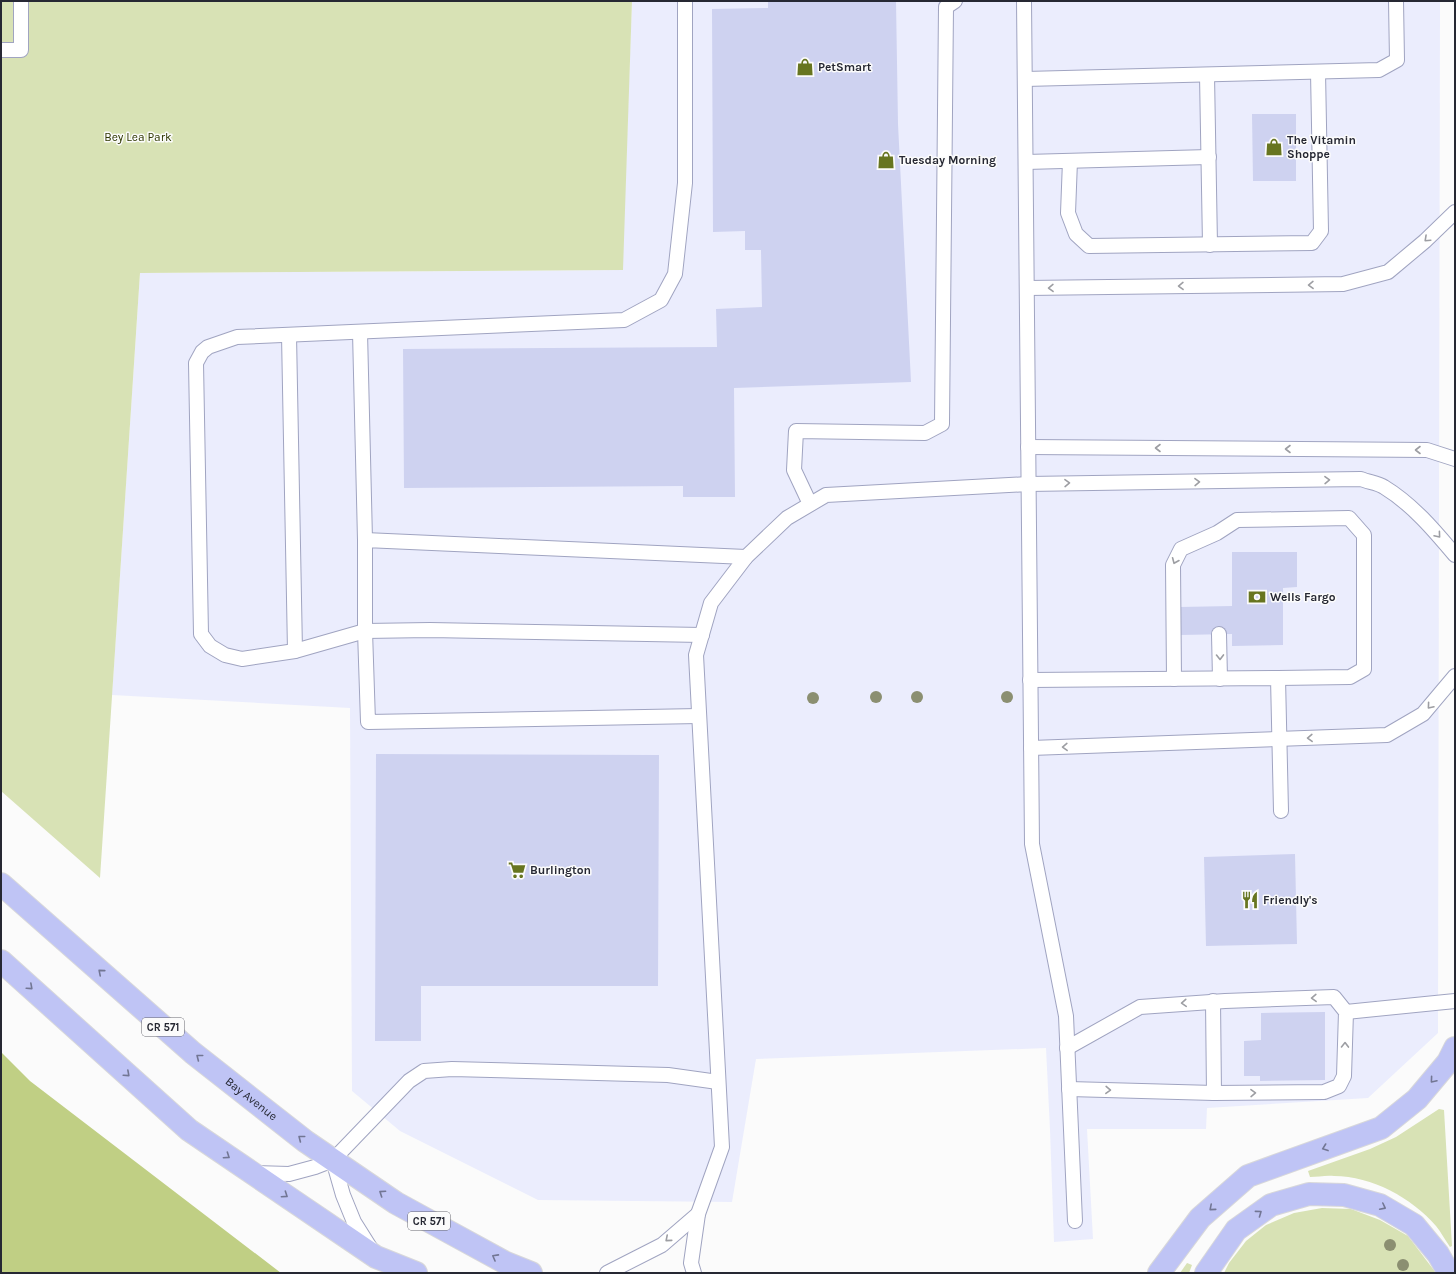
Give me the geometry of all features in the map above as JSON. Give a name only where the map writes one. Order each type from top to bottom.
[{"type":"main road","name":"Bay Avenue","points":[[1,884],[193,1053],[305,1141],[396,1203],[506,1263],[531,1273]]},
{"type":"main road","points":[[1,961],[189,1130],[376,1257],[416,1273]]},
{"type":"main road","points":[[1159,1273],[1200,1218],[1248,1176],[1380,1128],[1417,1099],[1448,1062],[1455,1048]]},
{"type":"main road","points":[[1206,1273],[1236,1230],[1271,1205],[1309,1194],[1344,1195],[1380,1205],[1414,1225],[1438,1254],[1449,1273]]},
{"type":"lane","points":[[1,50],[21,50],[21,1]]},
{"type":"lane","points":[[685,1],[685,183],[675,274],[661,300],[624,320],[237,337],[208,347],[202,352],[196,363],[201,634],[210,646],[225,655],[242,659],[295,651],[365,631],[430,630],[702,635]]},
{"type":"lane","points":[[810,504],[794,470],[796,431],[925,433],[942,424],[946,7],[955,1]]},
{"type":"lane","points":[[1024,1],[1032,844],[1066,1016],[1075,1221]]},
{"type":"lane","points":[[1025,79],[1379,70],[1397,60],[1396,1]]},
{"type":"lane","points":[[1070,161],[1068,214],[1076,234],[1089,246],[1312,243],[1321,231],[1318,72]]},
{"type":"lane","points":[[1207,75],[1210,245]]},
{"type":"lane","points":[[1026,162],[1209,157]]},
{"type":"lane","points":[[1027,288],[1343,284],[1388,272],[1426,240],[1455,212]]},
{"type":"lane","points":[[360,332],[368,722],[699,716]]},
{"type":"lane","points":[[289,335],[295,651]]},
{"type":"lane","points":[[1028,447],[1427,450],[1455,459]]},
{"type":"lane","points":[[694,1273],[691,1263],[698,1214],[722,1147],[696,655],[711,603],[746,557],[787,518],[826,495],[1028,484],[1361,479],[1383,486],[1400,499],[1428,524],[1455,555]]},
{"type":"lane","points":[[1030,680],[1220,679],[1350,677],[1364,669],[1364,534],[1349,518],[1237,520],[1217,533],[1181,549],[1173,565],[1174,679]]},
{"type":"lane","points":[[365,540],[746,557]]},
{"type":"lane","points":[[1220,634],[1220,679]]},
{"type":"lane","points":[[1031,748],[1387,735],[1423,714],[1455,676]]},
{"type":"lane","points":[[1278,678],[1281,811]]},
{"type":"lane","points":[[1067,1048],[1140,1007],[1214,1001],[1334,997],[1346,1012],[1344,1076],[1338,1086],[1324,1092],[1214,1093],[1069,1089]]},
{"type":"lane","points":[[1214,1001],[1214,1093]]},
{"type":"lane","points":[[1346,1012],[1455,1001]]},
{"type":"lane","points":[[252,1173],[289,1174],[315,1167],[333,1160],[409,1081],[424,1071],[452,1070],[668,1076],[718,1082]]},
{"type":"lane","points":[[333,1160],[343,1195],[354,1222],[376,1257]]},
{"type":"lane","points":[[607,1273],[662,1245],[698,1214]]},
{"type":"shaded area","points":[[632,1],[1440,1],[1438,1033],[1368,1098],[1207,1108],[1206,1129],[1087,1129],[1093,1239],[1054,1242],[1046,1048],[756,1059],[732,1202],[538,1200],[400,1131],[352,1091],[350,708],[112,695],[140,273],[622,270]]},
{"type":"green space","name":"Bey Lea Park","points":[[1,1],[632,1],[623,270],[140,273],[100,878],[1,791]]},
{"type":"green space","points":[[1,1052],[30,1081],[281,1273],[1,1273]]},
{"type":"green space","points":[[1439,1109],[1444,1110],[1452,1246],[1450,1247],[1438,1228],[1415,1206],[1390,1190],[1377,1184],[1348,1177],[1310,1177],[1308,1171],[1370,1149],[1396,1137]]},
{"type":"green space","points":[[1322,1208],[1351,1209],[1380,1220],[1408,1236],[1436,1273],[1224,1273],[1229,1263],[1246,1241],[1266,1225],[1294,1213]]},
{"type":"green space","points":[[1187,1263],[1192,1265],[1189,1273],[1180,1273]]},
{"type":"building","points":[[768,1],[896,1],[898,124],[911,382],[734,388],[735,497],[683,497],[683,486],[404,488],[403,349],[717,347],[716,309],[762,307],[761,250],[745,250],[745,231],[713,232],[712,9],[768,8]]},
{"type":"building","name":"The Vitamin Shoppe","points":[[1252,114],[1296,114],[1296,181],[1253,181]]},
{"type":"building","name":"Wells Fargo","points":[[1232,552],[1297,552],[1297,587],[1283,588],[1283,645],[1232,646],[1232,634],[1180,635],[1180,607],[1232,606]]},
{"type":"building","name":"Burlington","points":[[376,754],[659,755],[658,986],[421,986],[421,1041],[375,1041]]},
{"type":"building","name":"Friendly's","points":[[1295,854],[1297,944],[1206,946],[1204,857]]},
{"type":"building","points":[[1325,1012],[1325,1080],[1260,1081],[1260,1076],[1244,1076],[1244,1041],[1261,1040],[1261,1013]]},
{"type":"place","name":"PetSmart","points":[[805,67]]},
{"type":"place","name":"The Vitamin Shoppe","points":[[1274,147]]},
{"type":"place","name":"Tuesday Morning","points":[[886,160]]},
{"type":"place","name":"Wells Fargo","points":[[1257,597]]},
{"type":"place","name":"Burlington","points":[[517,870]]},
{"type":"place","name":"Friendly's","points":[[1250,900]]}]
